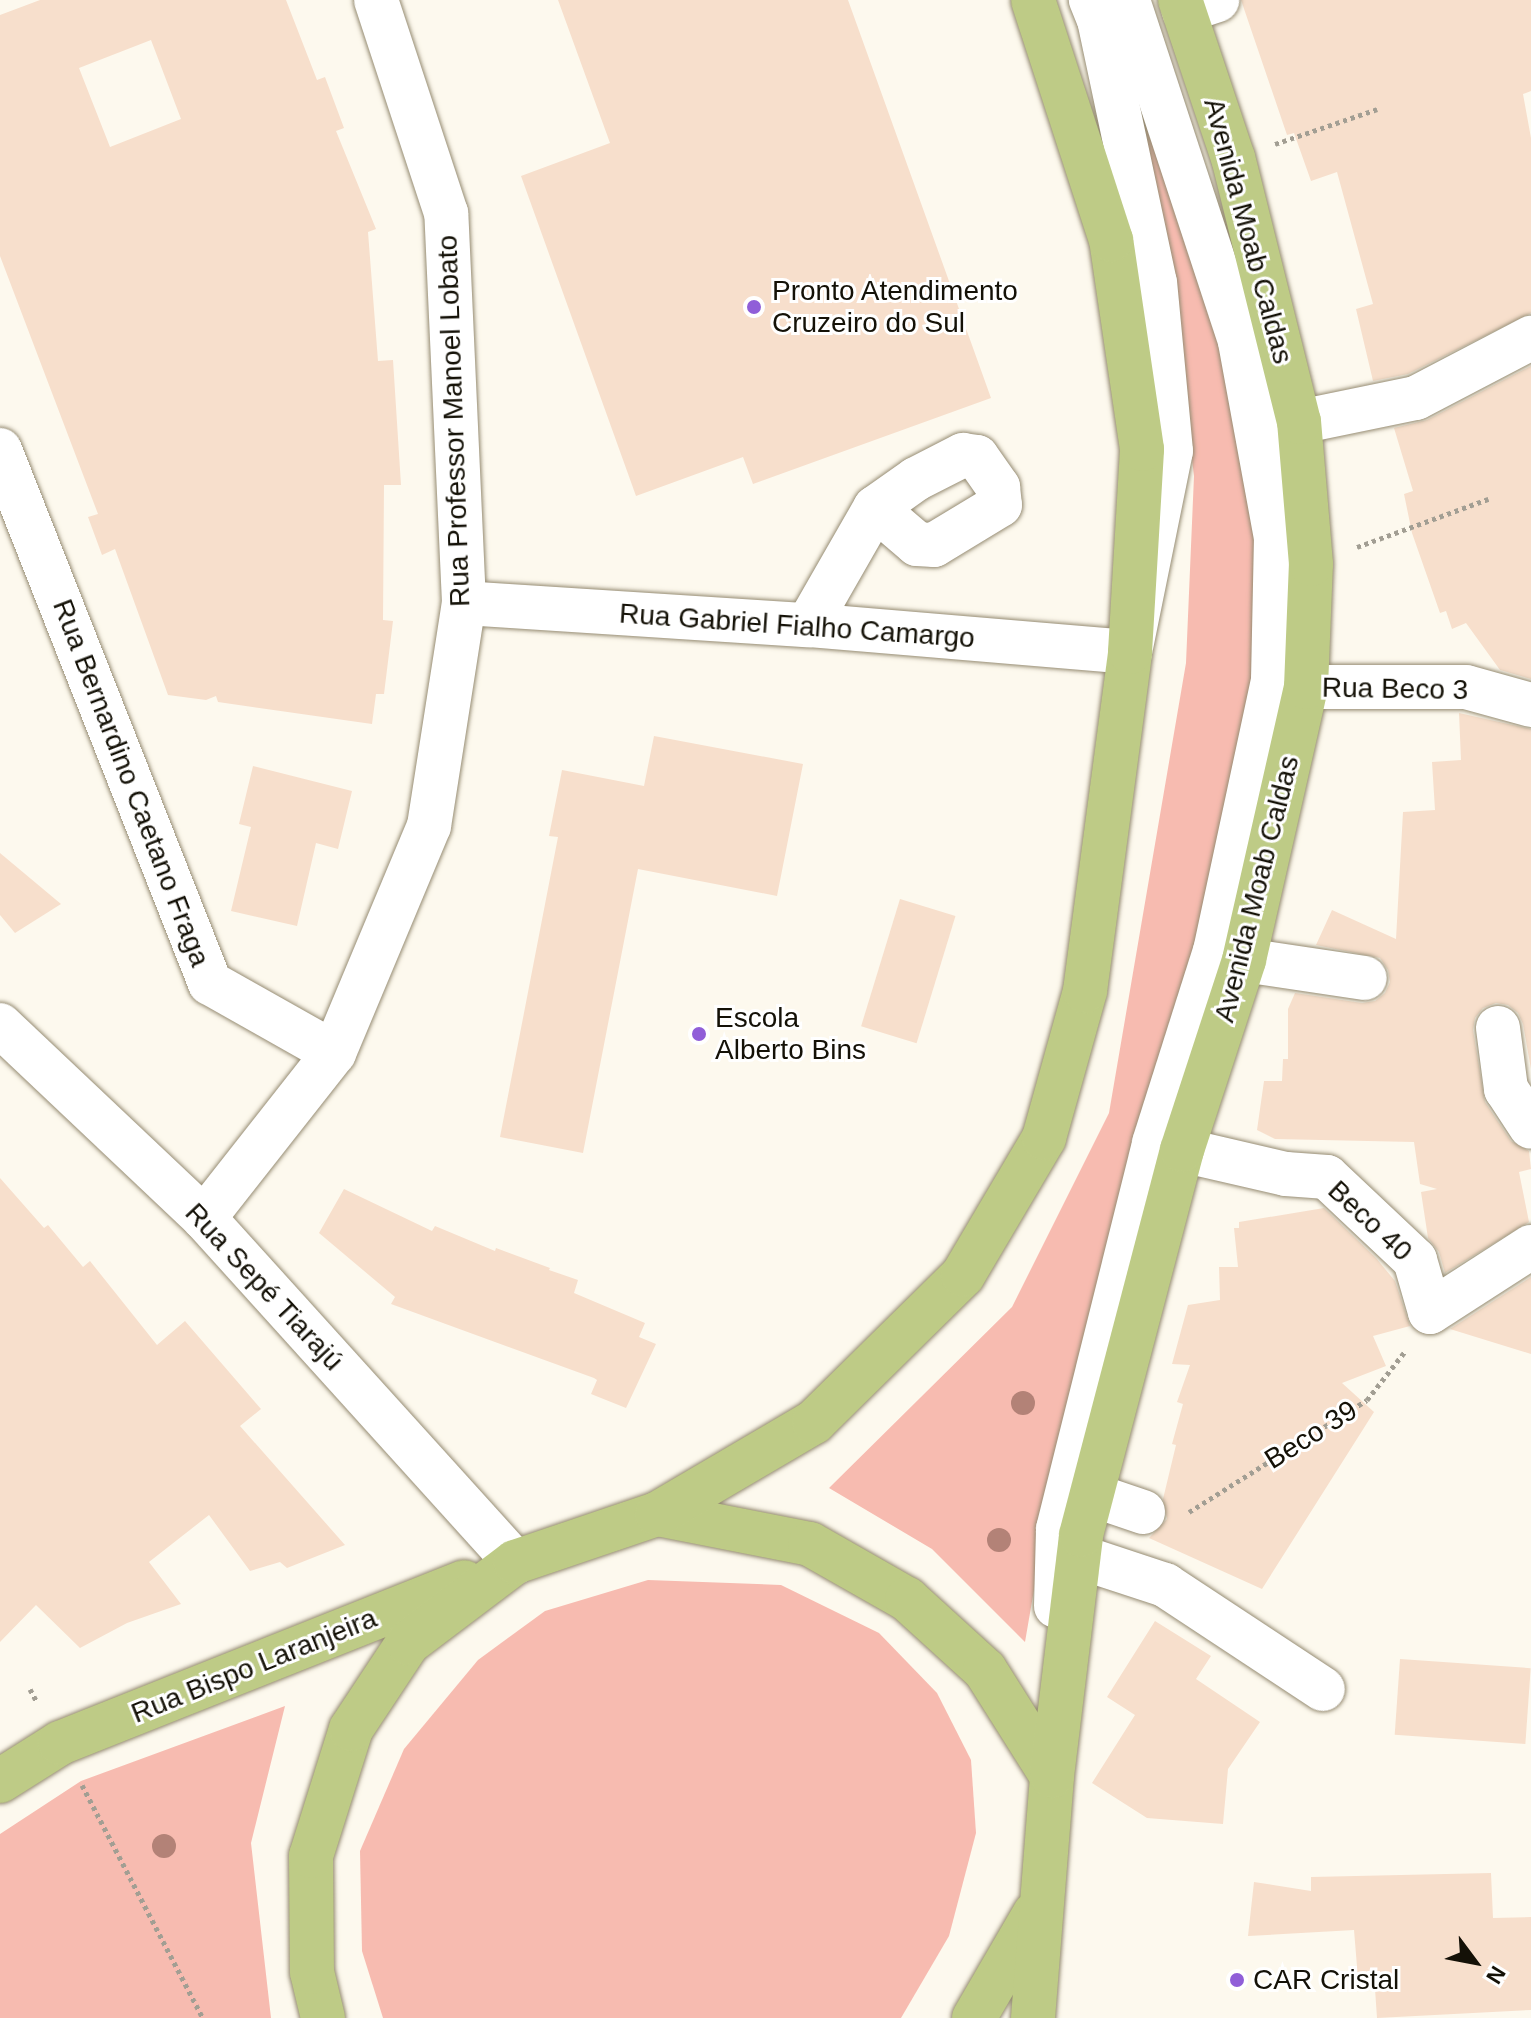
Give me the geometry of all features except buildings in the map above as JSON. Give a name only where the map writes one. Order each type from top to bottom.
[{"type":"main road","points":[[323,2018],[312,1972],[311,1856],[351,1729],[408,1643],[515,1562],[657,1514],[814,1422],[963,1275],[1044,1138],[1085,991],[1130,652],[1142,449],[1111,240],[1033,0]]},
{"type":"main road","name":"Avenida Moab Caldas","points":[[1033,2018],[1052,1776],[1077,1556],[1090,1494],[1182,1150],[1244,960],[1306,687],[1311,564],[1299,422],[1194,4]]},
{"type":"main road","points":[[657,1514],[810,1544],[907,1599],[985,1670],[1052,1776]]},
{"type":"main road","name":"Rua Bispo Laranjeira","points":[[0,1781],[60,1743],[515,1562]]},
{"type":"main road","name":"Avenida Moab Caldas","points":[[974,2018],[1041,1904]]},
{"type":"street","name":"Rua Professor Manoel Lobato","points":[[204,1218],[334,1053],[429,826],[464,603],[446,213],[376,0]]},
{"type":"street","points":[[1091,0],[1099,20],[1155,283],[1171,451],[1130,652]]},
{"type":"street","points":[[1052,1776],[1058,1529],[1154,1143],[1215,951],[1273,680],[1276,538],[1240,341],[1128,0]]},
{"type":"street","points":[[1299,422],[1416,398],[1531,338]]},
{"type":"street","name":"Rua Bernardino Caetano Fraga","points":[[0,450],[210,983],[334,1053]]},
{"type":"street","points":[[808,625],[875,508]]},
{"type":"street","name":"Rua Gabriel Fialho Camargo","points":[[464,603],[808,625],[1130,652]]},
{"type":"street","name":"Rua Beco 3","points":[[1306,687],[1466,687],[1531,705]]},
{"type":"street","points":[[1244,960],[1365,978]]},
{"type":"street","name":"Rua Sepé Tiarajú","points":[[0,1025],[204,1218],[515,1562]]},
{"type":"street","points":[[1498,1028],[1506,1089],[1531,1127]]},
{"type":"street","name":"Beco 40","points":[[1182,1150],[1286,1174],[1327,1177],[1415,1260],[1430,1312]]},
{"type":"street","points":[[1430,1312],[1531,1247]]},
{"type":"street","points":[[1090,1494],[1143,1512]]},
{"type":"street","points":[[1077,1556],[1165,1585],[1323,1689]]},
{"type":"path","points":[[1233,158],[1377,109]]},
{"type":"path","points":[[1311,564],[1488,499]]},
{"type":"path","name":"Beco 39","points":[[1143,1512],[1189,1512],[1367,1400],[1398,1363],[1430,1312]]},
{"type":"path","points":[[30,1689],[203,2018]]},
{"type":"shaded area","points":[[1140,63],[1227,345],[1260,525],[1259,678],[1199,946],[1045,1526],[1025,1642],[932,1549],[829,1488],[1012,1307],[1109,1113],[1186,663],[1194,476],[1173,301],[1122,70]]},
{"type":"shaded area","points":[[648,1580],[781,1585],[879,1633],[937,1693],[971,1760],[976,1833],[949,1936],[901,2018],[383,2018],[362,1951],[360,1851],[404,1749],[478,1660],[545,1611]]},
{"type":"shaded area","points":[[285,1706],[251,1843],[271,2018],[0,2018],[0,1834],[81,1781]]},
{"type":"place","name":"Pronto Atendimento Cruzeiro do Sul","points":[[754,307]]},
{"type":"place","name":"Escola Alberto Bins","points":[[699,1034]]},
{"type":"place","name":"CAR Cristal","points":[[1237,1980]]}]
